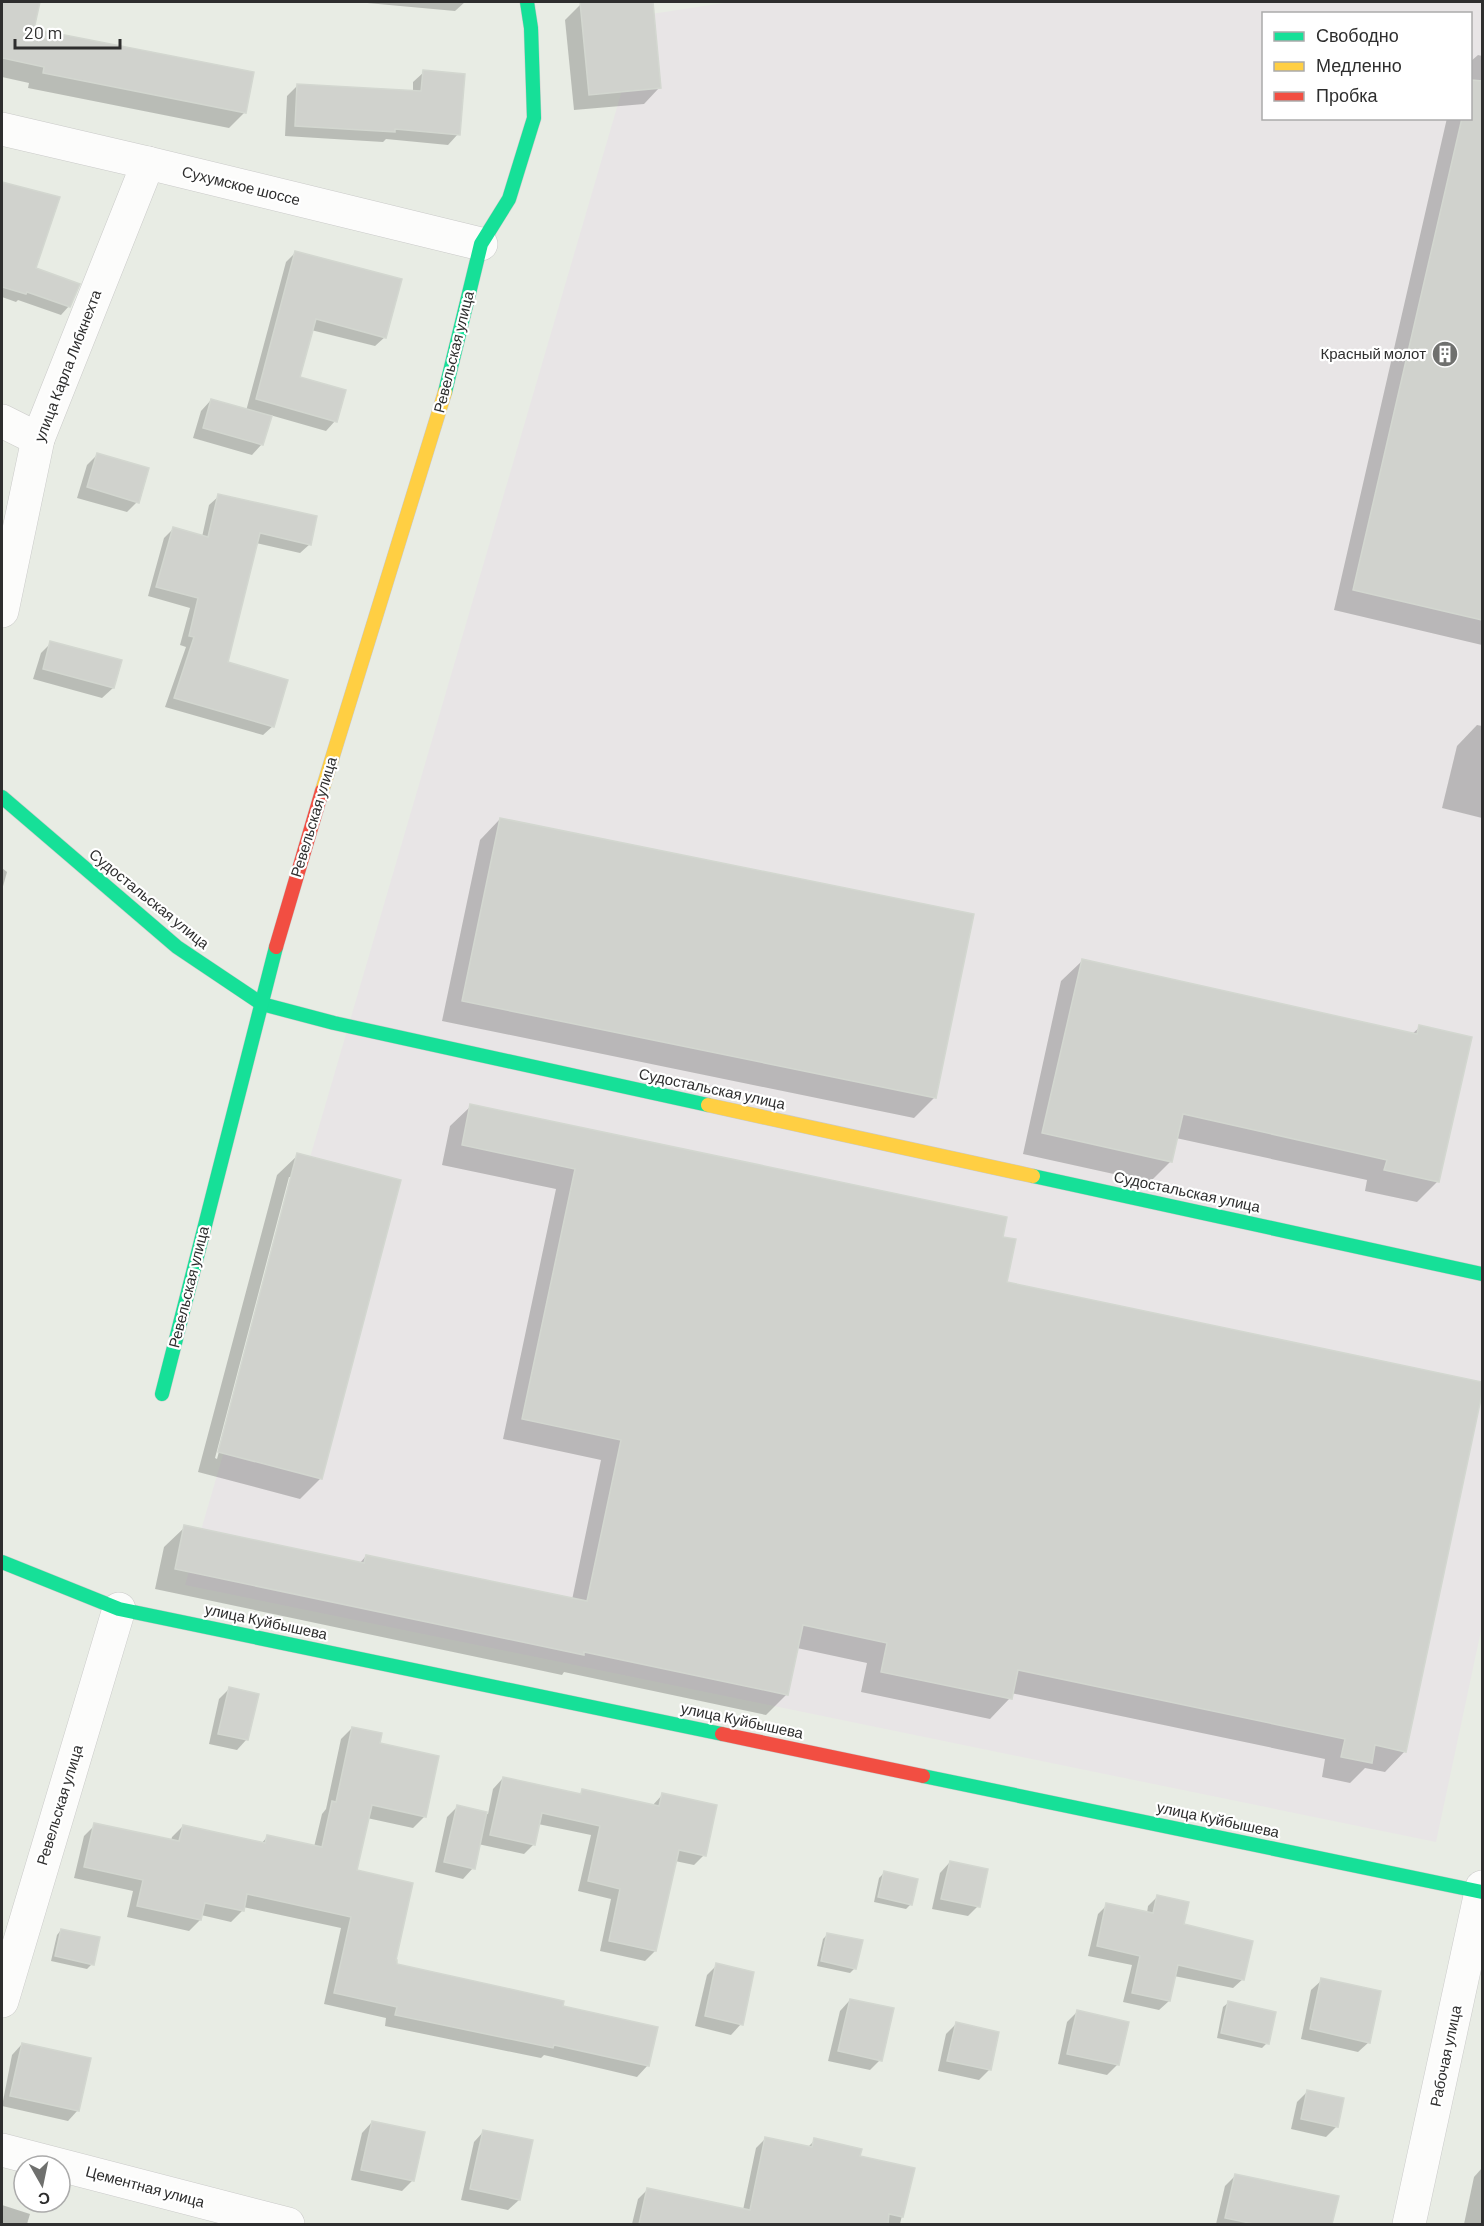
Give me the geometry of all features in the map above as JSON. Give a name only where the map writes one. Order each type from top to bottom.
[{"type":"main road","name":"Ревельская улица","points":[[162,1394],[292,889],[443,401],[481,244],[509,199],[534,118],[531,28],[527,2]]},
{"type":"main road","name":"Судостальская улица","points":[[2,796],[177,947],[261,1004],[381,1034],[1482,1274]]},
{"type":"main road","name":"улица Куйбышева","points":[[2,1562],[118,1609],[1482,1890]]},
{"type":"street","name":"Сухумское шоссе","points":[[2,129],[481,244]]},
{"type":"street","name":"улица Карла Либкнехта","points":[[2,610],[38,439],[148,163]]},
{"type":"street","points":[[2,421],[38,439]]},
{"type":"street","name":"Ревельская улица","points":[[2,2001],[118,1609]]},
{"type":"street","name":"Рабочая улица","points":[[1409,2224],[1482,1890]]},
{"type":"street","name":"Цементная улица","points":[[2,2150],[288,2224]]},
{"type":"shaded area","points":[[731,2],[1482,2],[1482,1626],[1436,1842],[185,1585],[644,15]]},
{"type":"building","points":[[2,2],[40,2],[34,29],[254,72],[246,113],[43,73],[44,67],[2,58]]},
{"type":"building","points":[[580,2],[653,2],[661,88],[589,95]]},
{"type":"building","points":[[423,70],[465,74],[460,135],[395,129],[395,132],[295,126],[297,84],[421,91]]},
{"type":"building","name":"Красный молот","points":[[1472,80],[1482,81],[1482,620],[1353,590],[1462,120],[1472,120]]},
{"type":"building","points":[[2,182],[60,197],[36,268],[80,284],[70,307],[27,292],[26,294],[2,287]]},
{"type":"building","points":[[295,251],[402,279],[386,338],[316,319],[300,377],[346,390],[337,422],[256,399]]},
{"type":"building","points":[[211,399],[272,416],[263,445],[203,428]]},
{"type":"building","points":[[97,453],[149,468],[139,503],[87,487]]},
{"type":"building","points":[[218,494],[317,516],[311,545],[260,533],[228,662],[288,680],[274,727],[174,698],[194,637],[189,636],[198,598],[156,587],[173,527],[208,537]]},
{"type":"building","points":[[50,641],[122,660],[114,688],[43,669]]},
{"type":"building","points":[[500,818],[974,914],[936,1098],[462,1001]]},
{"type":"building","points":[[1082,959],[1417,1034],[1419,1025],[1472,1037],[1439,1182],[1384,1170],[1387,1160],[1183,1114],[1172,1162],[1042,1133]]},
{"type":"building","points":[[470,1104],[1007,1217],[1003,1237],[1016,1239],[1007,1282],[1482,1382],[1482,1394],[1406,1752],[1375,1745],[1372,1763],[1341,1757],[1345,1739],[1018,1670],[1012,1699],[881,1672],[887,1643],[803,1625],[788,1695],[584,1652],[584,1655],[175,1569],[184,1525],[364,1563],[366,1555],[587,1601],[621,1440],[522,1419],[575,1169],[462,1145]]},
{"type":"building","points":[[297,1153],[401,1180],[322,1479],[218,1452]]},
{"type":"building","points":[[229,1687],[259,1694],[248,1740],[218,1734]]},
{"type":"building","points":[[352,1727],[382,1733],[380,1743],[439,1756],[426,1817],[372,1805],[357,1870],[413,1883],[397,1964],[564,2001],[563,2006],[658,2027],[649,2066],[554,2045],[553,2048],[395,2015],[397,2007],[334,1993],[351,1917],[247,1894],[244,1911],[205,1903],[201,1920],[137,1906],[143,1880],[84,1867],[94,1823],[179,1841],[183,1825],[265,1843],[267,1835],[322,1847],[332,1801],[336,1802]]},
{"type":"building","points":[[503,1777],[581,1794],[582,1789],[659,1806],[662,1793],[717,1805],[706,1856],[679,1850],[656,1951],[609,1941],[620,1889],[588,1881],[600,1826],[542,1813],[535,1845],[490,1835]]},
{"type":"building","points":[[457,1805],[487,1812],[475,1869],[444,1862]]},
{"type":"building","points":[[950,1861],[988,1869],[980,1907],[941,1899]]},
{"type":"building","points":[[884,1871],[918,1879],[912,1905],[878,1897]]},
{"type":"building","points":[[1157,1895],[1189,1902],[1184,1924],[1253,1941],[1244,1980],[1178,1965],[1170,2001],[1132,1993],[1140,1956],[1097,1946],[1106,1903],[1153,1913]]},
{"type":"building","points":[[61,1929],[100,1937],[94,1965],[55,1956]]},
{"type":"building","points":[[827,1933],[863,1940],[856,1969],[821,1961]]},
{"type":"building","points":[[716,1963],[754,1972],[743,2025],[705,2016]]},
{"type":"building","points":[[1321,1978],[1381,1991],[1370,2043],[1310,2029]]},
{"type":"building","points":[[850,1999],[894,2008],[882,2061],[838,2051]]},
{"type":"building","points":[[1228,2001],[1276,2012],[1269,2044],[1221,2033]]},
{"type":"building","points":[[1077,2010],[1129,2022],[1119,2065],[1067,2054]]},
{"type":"building","points":[[956,2022],[999,2032],[991,2070],[947,2061]]},
{"type":"building","points":[[22,2043],[91,2058],[79,2111],[10,2096]]},
{"type":"building","points":[[1307,2090],[1344,2098],[1338,2127],[1301,2119]]},
{"type":"building","points":[[372,2121],[425,2132],[414,2181],[361,2170]]},
{"type":"building","points":[[483,2130],[533,2140],[520,2200],[470,2189]]},
{"type":"building","points":[[765,2137],[812,2147],[814,2138],[862,2149],[860,2156],[915,2168],[903,2217],[889,2214],[888,2224],[639,2224],[647,2188],[750,2210]]},
{"type":"building","points":[[1235,2174],[1339,2196],[1332,2224],[1254,2224],[1225,2218]]},
{"type":"traffic: fast","points":[[445,392],[481,244],[509,199],[534,118],[531,28],[527,2]]},
{"type":"traffic: fast","points":[[2,797],[177,947],[262,1004],[334,1023],[708,1105]]},
{"type":"traffic: fast","points":[[162,1394],[276,947]]},
{"type":"traffic: fast","points":[[1033,1176],[1482,1274]]},
{"type":"traffic: fast","points":[[2,1562],[119,1609],[722,1734]]},
{"type":"traffic: fast","points":[[923,1776],[1482,1892]]},
{"type":"traffic: slow","points":[[322,791],[445,392]]},
{"type":"traffic: slow","points":[[708,1105],[1033,1176]]},
{"type":"traffic: jam","points":[[276,947],[322,791]]},
{"type":"traffic: jam","points":[[722,1734],[923,1776]]},
{"type":"place","name":"Красный молот","points":[[1445,354]]}]
